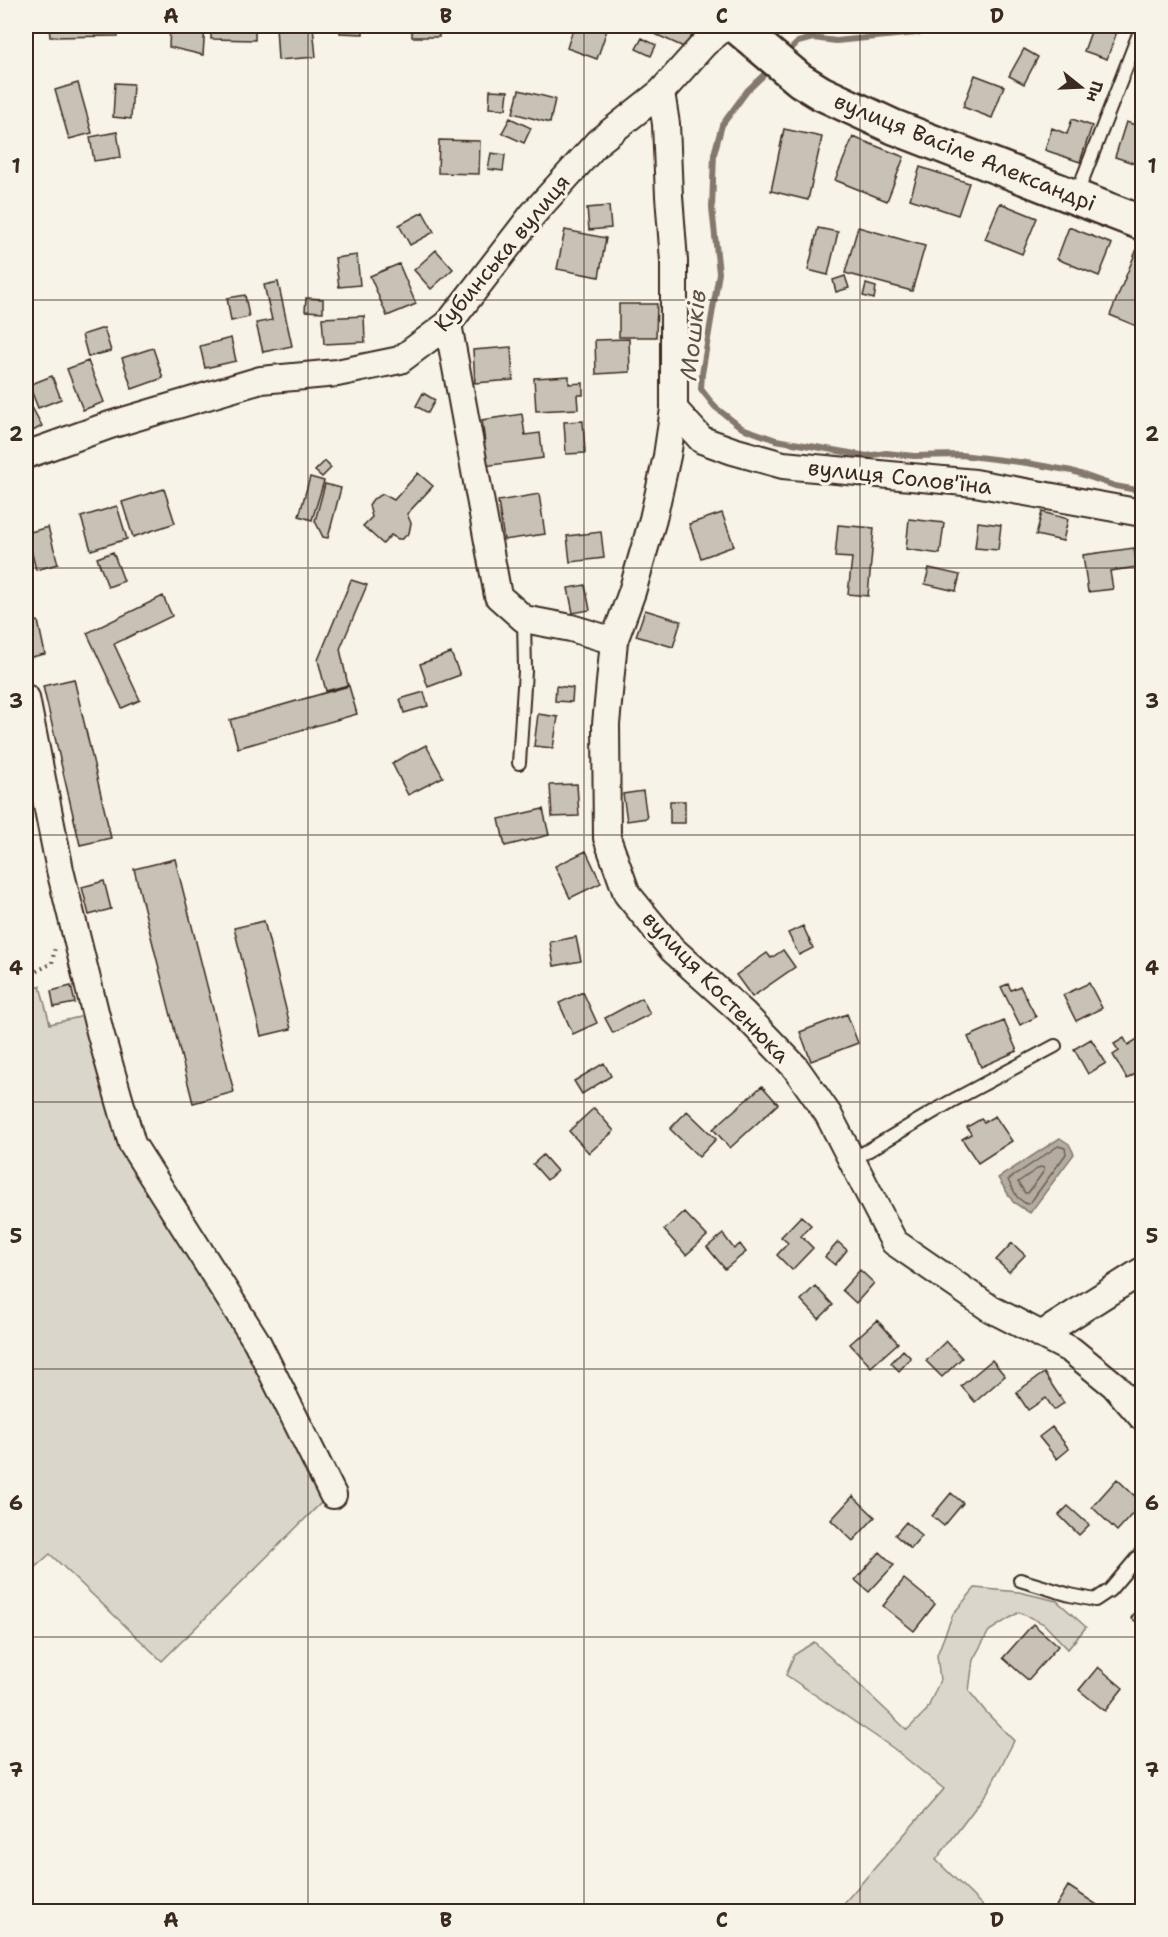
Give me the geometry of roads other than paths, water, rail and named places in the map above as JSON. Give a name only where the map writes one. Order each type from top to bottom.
[{"type":"main road","name":"вулиця Васіле Александрі","points":[[736,26],[800,80],[821,93],[894,127],[1143,223]]},
{"type":"street","name":"Кубинська вулиця","points":[[26,455],[110,425],[261,380],[337,373],[400,360],[448,324],[533,214],[591,150],[661,92],[704,44],[726,26]]},
{"type":"street","name":"вулиця Костенюка","points":[[661,92],[666,124],[674,261],[674,409],[667,456],[653,519],[632,592],[614,642],[606,723],[607,838],[627,894],[672,949],[744,1014],[795,1067],[828,1114],[894,1242],[991,1309],[1071,1350],[1114,1385],[1143,1417]]},
{"type":"street","points":[[448,324],[498,596],[524,619],[571,628],[614,642]]},
{"type":"street","name":"вулиця Солов'їна","points":[[674,409],[702,440],[783,465],[975,483],[1143,513]]},
{"type":"street","points":[[26,698],[60,870],[100,1032],[132,1144],[257,1342],[333,1495]]},
{"type":"street","points":[[1041,1335],[1143,1271]]},
{"type":"lane","points":[[1076,197],[1142,26]]},
{"type":"lane","points":[[519,763],[525,671],[524,619]]},
{"type":"lane","points":[[852,1160],[950,1102],[1055,1046]]},
{"type":"lane","points":[[1020,1580],[1095,1600],[1110,1590],[1143,1552]]},
{"type":"water","points":[[1060,1138],[1069,1144],[1074,1154],[1030,1213],[1013,1202],[998,1178]]},
{"type":"waterway","name":"Мошків","points":[[786,54],[798,42],[813,38],[836,41],[916,33],[949,26]]},
{"type":"waterway","name":"Мошків","points":[[772,67],[747,91],[722,125],[714,154],[712,208],[719,273],[701,389],[715,407],[742,428],[776,440],[867,456],[886,453],[914,456],[961,455],[1027,463],[1072,471],[1115,486],[1142,491]]}]
